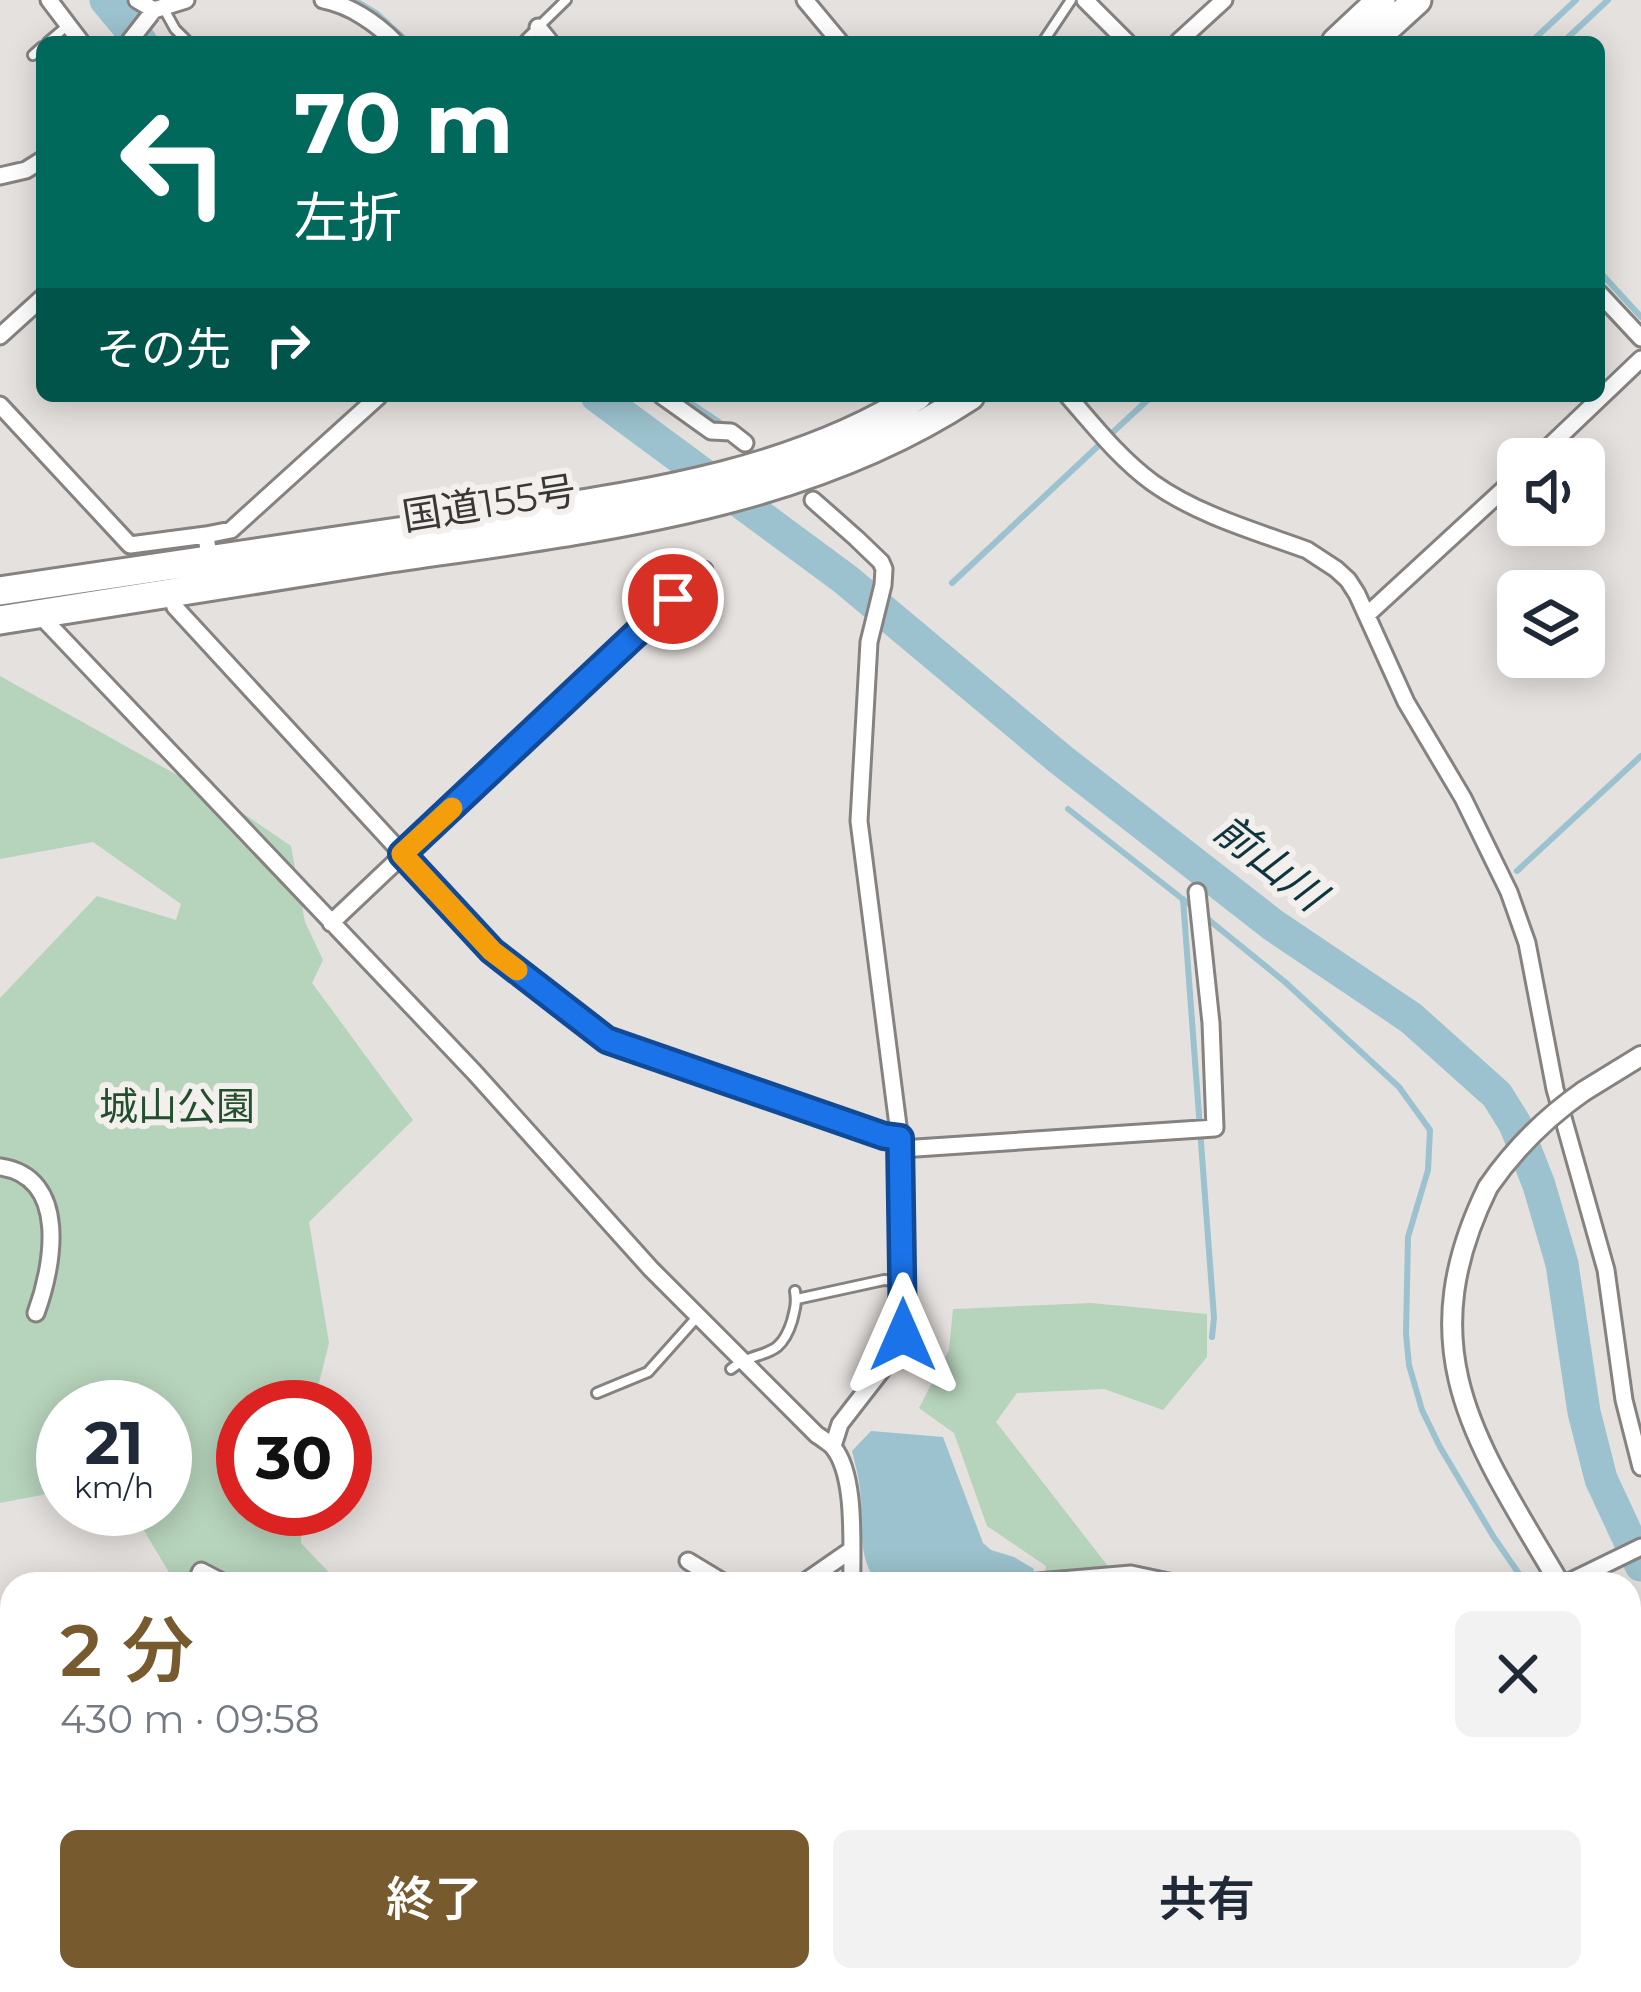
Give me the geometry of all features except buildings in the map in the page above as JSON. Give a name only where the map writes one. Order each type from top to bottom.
[{"type":"highway","points":[[1371,24],[1417,0]]},
{"type":"highway","name":"国道155号","points":[[4,585],[208,547],[569,507],[684,484],[742,457],[831,440],[907,402]]},
{"type":"highway","name":"国道155号","points":[[0,620],[584,529],[762,490],[897,439],[960,402]]},
{"type":"street","points":[[49,0],[76,36]]},
{"type":"street","points":[[137,0],[156,11]]},
{"type":"street","points":[[134,36],[156,11],[186,0]]},
{"type":"street","points":[[805,0],[835,36]]},
{"type":"street","points":[[1085,0],[1121,36]]},
{"type":"street","points":[[1185,36],[1224,0]]},
{"type":"street","points":[[334,1],[389,36]]},
{"type":"street","points":[[538,28],[545,36]]},
{"type":"street","points":[[0,176],[36,164]]},
{"type":"street","points":[[1605,299],[1641,338]]},
{"type":"street","points":[[0,336],[36,303]]},
{"type":"street","points":[[1605,393],[1641,359]]},
{"type":"street","points":[[0,405],[130,545],[208,547],[372,402]]},
{"type":"street","points":[[674,402],[711,431],[731,432],[742,457]]},
{"type":"street","points":[[1073,402],[1149,480],[1197,508],[1322,559],[1348,580],[1368,614],[1406,701],[1497,863],[1527,944],[1556,1089],[1606,1270],[1641,1467]]},
{"type":"street","points":[[1558,438],[1596,402]]},
{"type":"street","points":[[1368,614],[1497,495]]},
{"type":"street","points":[[813,500],[884,569],[869,642],[860,820],[901,1144],[903,1335],[840,1424],[832,1446]]},
{"type":"street","points":[[331,922],[704,570]]},
{"type":"street","points":[[4,585],[39,614],[473,1072],[698,1316],[736,1365],[832,1446],[845,1472],[849,1496],[851,1572]]},
{"type":"street","points":[[170,591],[175,607],[492,951],[614,1044],[901,1144],[1215,1128],[1211,1023],[1197,892]]},
{"type":"street","points":[[1556,1572],[1483,1450],[1466,1411],[1450,1334],[1461,1251],[1488,1187],[1529,1135],[1554,1112],[1641,1056]]},
{"type":"street","points":[[0,1167],[19,1172],[38,1190],[52,1228],[47,1282],[36,1313]]},
{"type":"street","points":[[1590,1572],[1641,1547]]},
{"type":"street","points":[[819,1572],[850,1550]]},
{"type":"street","points":[[688,1562],[705,1572]]},
{"type":"lane","points":[[529,36],[566,0]]},
{"type":"lane","points":[[1047,36],[1071,0]]},
{"type":"lane","points":[[156,11],[182,36]]},
{"type":"lane","points":[[55,36],[67,26]]},
{"type":"lane","points":[[736,1365],[788,1338],[796,1295],[903,1281]]},
{"type":"lane","points":[[596,1394],[648,1372],[698,1316]]},
{"type":"green space","name":"城山公園","points":[[0,676],[231,805],[291,846],[305,922],[323,960],[312,983],[413,1120],[309,1222],[329,1343],[320,1380],[216,1380],[216,1536],[301,1536],[301,1543],[329,1572],[169,1572],[147,1536],[192,1536],[192,1380],[36,1380],[36,1496],[0,1503],[0,998],[97,896],[176,920],[181,904],[93,842],[0,859]]},
{"type":"green space","points":[[1091,1303],[1207,1314],[1207,1357],[1163,1410],[1104,1389],[1017,1393],[996,1422],[1113,1572],[1045,1572],[1046,1566],[987,1526],[954,1433],[919,1408],[949,1350],[953,1309]]},
{"type":"water","points":[[871,1431],[943,1437],[983,1543],[1033,1572],[870,1572],[852,1451]]},
{"type":"waterway","name":"前山川","points":[[106,0],[136,36]]},
{"type":"waterway","points":[[354,0],[401,36]]},
{"type":"waterway","points":[[1537,36],[1576,0]]},
{"type":"waterway","points":[[1569,36],[1608,0]]},
{"type":"waterway","points":[[1605,278],[1641,317]]},
{"type":"waterway","name":"前山川","points":[[605,402],[845,579],[1060,759],[1273,925],[1411,1018],[1497,1095],[1515,1124],[1539,1185],[1562,1264],[1584,1412],[1601,1479],[1641,1565]]},
{"type":"waterway","points":[[689,402],[719,422]]},
{"type":"waterway","points":[[1112,433],[1146,402]]},
{"type":"waterway","points":[[952,583],[1097,447]]},
{"type":"waterway","points":[[1517,871],[1641,756]]},
{"type":"waterway","points":[[1068,809],[1194,908]]},
{"type":"waterway","points":[[1183,899],[1212,1337]]},
{"type":"waterway","points":[[1204,916],[1285,982],[1399,1087],[1430,1130],[1428,1170],[1408,1237],[1409,1365],[1422,1410],[1440,1447],[1518,1572]]},
{"type":"slow traffic","points":[[452,808],[402,854],[492,951],[517,970]]},
{"type":"route","points":[[673,599],[402,854],[492,951],[614,1044],[900,1138],[903,1335]]}]
